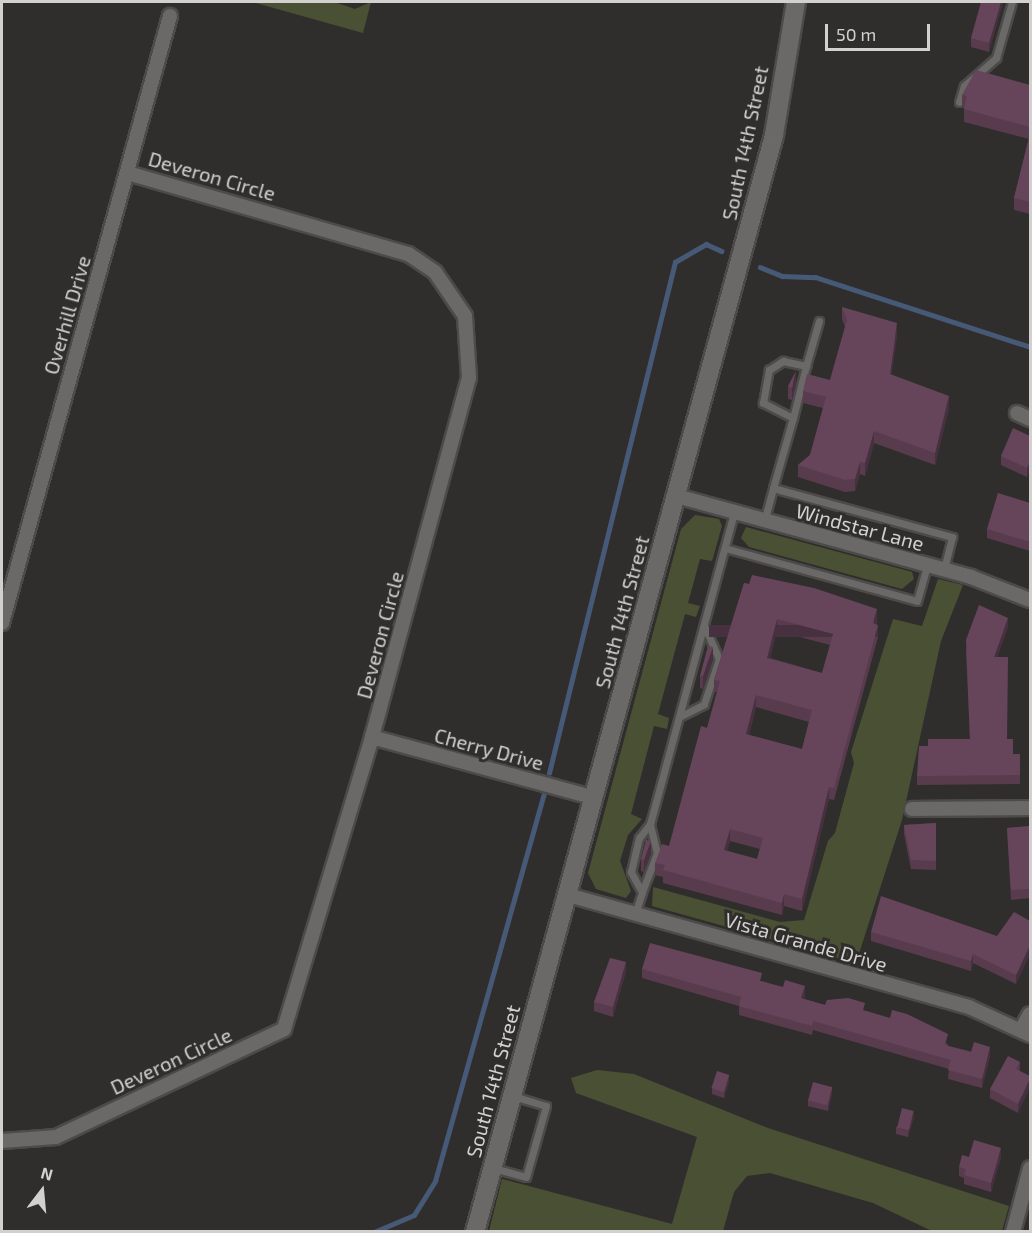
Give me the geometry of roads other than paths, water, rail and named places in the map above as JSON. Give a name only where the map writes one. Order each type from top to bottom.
[{"type":"main road","name":"South 14th Street","points":[[476,1232],[774,135],[796,2]]},
{"type":"street","name":"Overhill Drive","points":[[2,623],[170,16]]},
{"type":"street","name":"Deveron Circle","points":[[2,1141],[56,1137],[284,1029],[372,737],[469,378],[465,316],[435,272],[408,254],[127,173]]},
{"type":"street","name":"Windstar Lane","points":[[677,496],[764,522],[944,570],[1030,600]]},
{"type":"street","name":"Cherry Drive","points":[[372,737],[595,798]]},
{"type":"street","points":[[912,809],[1030,808]]},
{"type":"street","name":"Vista Grande Drive","points":[[568,895],[969,1007],[1026,1033]]},
{"type":"street","points":[[1026,1033],[1030,1014]]},
{"type":"street","points":[[1014,1232],[1030,1168]]},
{"type":"lane","points":[[958,102],[964,86],[996,58],[1012,2]]},
{"type":"lane","points":[[764,522],[819,321]]},
{"type":"lane","points":[[793,418],[763,404],[766,379],[776,363],[806,366]]},
{"type":"lane","points":[[773,488],[952,537],[944,570]]},
{"type":"lane","points":[[642,892],[631,872],[639,838],[650,824],[734,513]]},
{"type":"lane","points":[[725,548],[917,601],[927,566]]},
{"type":"lane","points":[[679,717],[704,704],[719,659],[704,625]]},
{"type":"lane","points":[[635,914],[657,853],[650,824]]},
{"type":"lane","points":[[493,1168],[526,1177],[546,1106],[513,1096]]},
{"type":"waterway","points":[[549,773],[675,262],[706,244],[722,251]]},
{"type":"waterway","points":[[760,267],[782,276],[815,277],[1030,347]]},
{"type":"waterway","points":[[374,1232],[414,1215],[435,1181],[544,793]]}]
